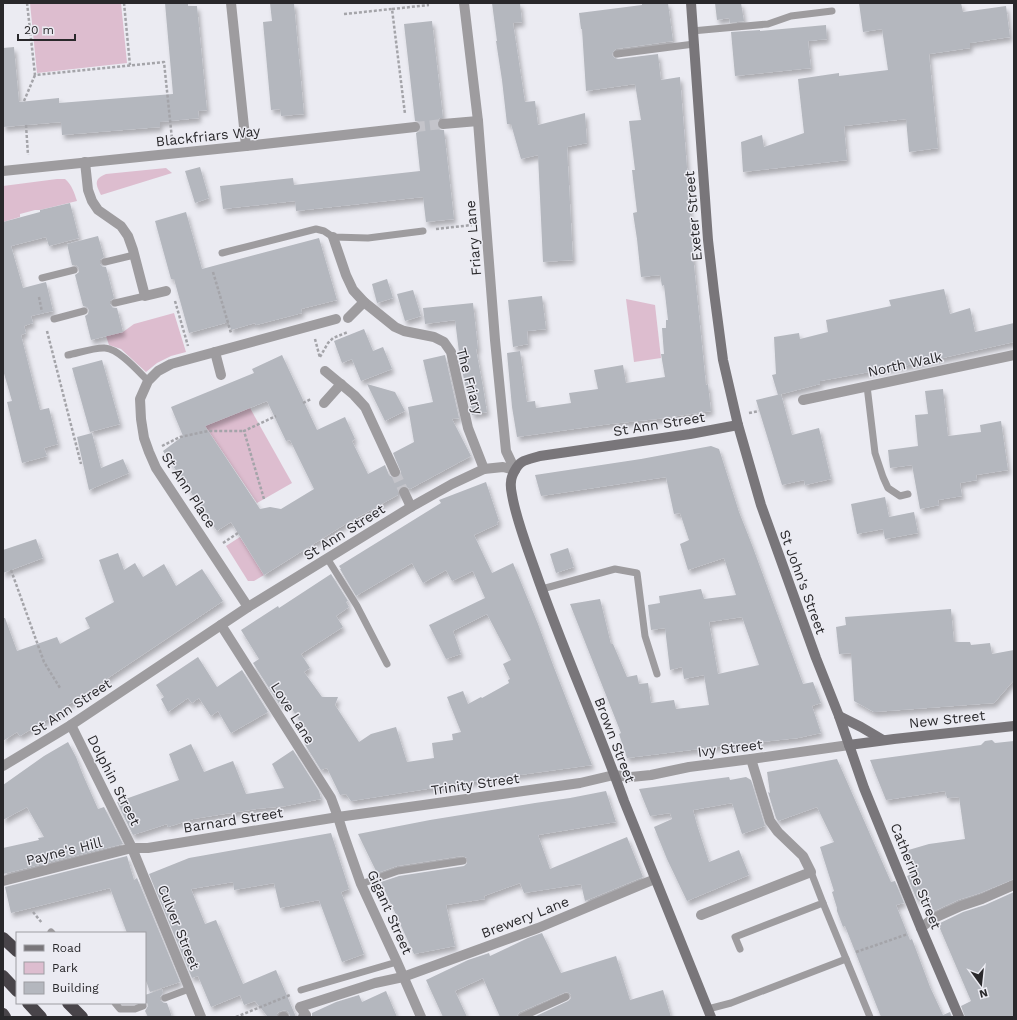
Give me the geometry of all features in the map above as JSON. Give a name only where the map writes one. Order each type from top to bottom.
[{"type":"highway","points":[[3,938],[16,950]]},
{"type":"highway","points":[[3,976],[16,990]]},
{"type":"highway","points":[[29,1004],[41,1017]]},
{"type":"highway","points":[[69,1004],[82,1017]]},
{"type":"street","points":[[231,3],[246,146]]},
{"type":"street","name":"Friary Lane","points":[[464,3],[478,121],[495,340],[506,451],[516,470]]},
{"type":"street","name":"Exeter Street","points":[[691,3],[708,240],[723,360],[738,425]]},
{"type":"street","points":[[443,124],[478,121]]},
{"type":"street","name":"Blackfriars Way","points":[[3,171],[411,128]]},
{"type":"street","points":[[85,162],[88,190],[92,200],[98,210],[121,226],[128,236],[145,296],[166,291]]},
{"type":"street","name":"The Friary","points":[[333,238],[353,290],[364,302],[395,327],[404,331],[434,337],[444,342],[451,352],[468,428],[484,469]]},
{"type":"street","points":[[348,318],[364,302]]},
{"type":"street","name":"St Ann Place","points":[[248,607],[156,468],[144,438],[140,399],[148,381],[158,371],[171,364],[336,319]]},
{"type":"street","points":[[215,352],[222,375]]},
{"type":"street","name":"North Walk","points":[[803,400],[1014,355]]},
{"type":"street","points":[[325,371],[354,395],[365,407],[395,472]]},
{"type":"street","points":[[324,403],[341,384]]},
{"type":"street","name":"St Ann Street","points":[[3,766],[71,725],[248,607],[327,558],[411,507],[452,484],[484,469],[503,467],[516,470],[523,461],[540,456],[690,434],[738,425]]},
{"type":"street","name":"St John's Street","points":[[738,425],[761,505],[784,572],[849,745]]},
{"type":"street","name":"Brown Street","points":[[516,470],[510,481],[522,535],[561,641],[709,1013]]},
{"type":"street","points":[[404,492],[411,507]]},
{"type":"street","name":"Love Lane","points":[[221,625],[331,798],[338,817]]},
{"type":"street","points":[[838,716],[861,727],[882,740]]},
{"type":"street","name":"Dolphin Street","points":[[71,725],[132,848]]},
{"type":"street","name":"New Street","points":[[849,745],[1014,726]]},
{"type":"street","name":"Ivy Street","points":[[614,775],[631,777],[652,775],[689,767],[751,760],[849,745]]},
{"type":"street","name":"Catherine Street","points":[[849,745],[864,788],[959,1017]]},
{"type":"street","points":[[701,915],[810,872],[803,856],[778,832],[770,821],[751,760]]},
{"type":"street","name":"Trinity Street","points":[[338,817],[580,783],[614,775]]},
{"type":"street","name":"Barnard Street","points":[[132,848],[148,848],[338,817]]},
{"type":"street","name":"Gigant Street","points":[[338,817],[342,833],[362,884],[421,1017]]},
{"type":"street","name":"Payne's Hill","points":[[3,881],[132,848]]},
{"type":"street","name":"Culver Street","points":[[132,848],[201,1017]]},
{"type":"street","name":"Brewery Lane","points":[[303,1017],[306,1015],[300,1007],[375,983],[404,977],[538,928],[655,879]]},
{"type":"street","points":[[921,928],[932,919],[1014,885]]},
{"type":"lane","points":[[692,31],[768,24],[791,16],[832,11]]},
{"type":"lane","points":[[617,54],[694,44]]},
{"type":"lane","points":[[222,253],[316,229],[324,231],[333,238],[368,238],[423,230]]},
{"type":"lane","points":[[105,262],[134,255]]},
{"type":"lane","points":[[42,278],[74,270]]},
{"type":"lane","points":[[116,303],[145,296]]},
{"type":"lane","points":[[54,319],[84,311]]},
{"type":"lane","points":[[68,355],[93,349],[106,348],[117,352],[148,381]]},
{"type":"lane","points":[[867,386],[875,453],[883,477],[888,488],[900,496],[908,494]]},
{"type":"lane","points":[[327,558],[357,606],[387,664]]},
{"type":"lane","points":[[542,589],[615,568],[637,573],[645,636],[657,674]]},
{"type":"lane","points":[[362,884],[398,871],[463,860]]},
{"type":"lane","points":[[810,872],[870,1017]]},
{"type":"lane","points":[[740,949],[735,937],[823,903]]},
{"type":"lane","points":[[709,1013],[846,959]]},
{"type":"lane","points":[[301,990],[397,962]]},
{"type":"lane","points":[[165,998],[189,989]]},
{"type":"lane","points":[[522,1017],[566,997]]},
{"type":"lane","points":[[116,1004],[120,1009],[135,1009],[144,1006]]},
{"type":"path","points":[[24,101],[35,75],[27,3]]},
{"type":"path","points":[[124,3],[130,65]]},
{"type":"path","points":[[344,14],[429,6]]},
{"type":"path","points":[[392,9],[411,128]]},
{"type":"path","points":[[35,75],[164,62],[173,153]]},
{"type":"path","points":[[26,125],[30,168]]},
{"type":"path","points":[[423,230],[486,223]]},
{"type":"path","points":[[213,272],[234,347]]},
{"type":"path","points":[[166,291],[172,290],[192,358]]},
{"type":"path","points":[[39,298],[42,312]]},
{"type":"path","points":[[311,326],[325,371]]},
{"type":"path","points":[[46,327],[81,464]]},
{"type":"path","points":[[149,452],[180,437],[208,430],[244,431],[276,416]]},
{"type":"path","points":[[244,431],[264,499]]},
{"type":"path","points":[[11,570],[44,662],[60,688]]},
{"type":"path","points":[[846,959],[855,952],[921,928]]},
{"type":"path","points":[[236,1017],[301,990]]},
{"type":"green space","points":[[30,3],[121,3],[127,63],[37,73]]},
{"type":"green space","points":[[166,168],[172,173],[101,195],[97,185],[97,180],[106,174]]},
{"type":"green space","points":[[65,179],[67,181],[77,201],[20,214],[20,217],[3,222],[3,186]]},
{"type":"green space","points":[[626,299],[655,305],[661,358],[634,362]]},
{"type":"green space","points":[[174,313],[186,352],[171,356],[157,363],[146,372],[121,349],[109,345],[106,336],[123,332],[134,324]]},
{"type":"green space","points":[[250,408],[292,483],[257,503],[205,426]]},
{"type":"green space","points":[[240,537],[264,575],[254,581],[248,581],[226,546]]},
{"type":"building","points":[[165,3],[188,3],[188,6],[197,6],[207,110],[198,111],[199,118],[160,122],[160,127],[62,135],[61,122],[3,127],[3,48],[14,47],[19,102],[59,98],[59,103],[173,94]]},
{"type":"building","points":[[270,3],[294,3],[304,114],[281,116],[280,109],[271,110],[263,22],[272,21]]},
{"type":"building","points":[[492,3],[520,3],[522,22],[513,23],[525,102],[535,101],[538,125],[585,113],[587,143],[567,147],[573,260],[543,262],[538,155],[521,159],[511,124],[507,124]]},
{"type":"building","points":[[642,3],[668,3],[673,41],[616,49],[612,55],[618,59],[658,54],[661,80],[680,77],[691,235],[706,385],[708,384],[711,411],[517,437],[512,407],[507,353],[520,351],[527,402],[535,401],[536,408],[571,403],[569,393],[598,389],[594,370],[623,365],[626,383],[665,377],[661,354],[664,354],[662,328],[666,328],[666,320],[668,320],[664,285],[662,286],[660,275],[641,277],[633,213],[637,212],[632,170],[635,170],[629,121],[641,120],[635,84],[586,91],[582,29],[579,13],[642,5]]},
{"type":"building","points":[[715,3],[741,3],[744,21],[730,23],[729,18],[717,20]]},
{"type":"building","points":[[859,3],[961,3],[963,12],[1006,6],[1010,37],[970,43],[970,48],[929,54],[938,148],[909,152],[906,119],[844,126],[847,160],[743,172],[741,142],[762,135],[764,147],[804,133],[798,79],[839,73],[839,76],[888,70],[882,29],[863,32]]},
{"type":"building","points":[[432,21],[443,118],[440,118],[437,121],[437,125],[440,130],[444,130],[454,219],[426,222],[423,197],[296,211],[295,201],[223,209],[220,186],[293,178],[294,185],[420,171],[416,133],[421,130],[421,126],[418,121],[415,121],[404,24]]},
{"type":"building","points":[[826,25],[827,39],[808,41],[811,68],[735,76],[731,32]]},
{"type":"building","points":[[200,167],[209,198],[195,203],[185,171]]},
{"type":"building","points":[[70,203],[79,238],[49,246],[46,237],[11,246],[23,288],[46,282],[53,311],[31,316],[33,323],[24,326],[26,333],[21,335],[40,410],[49,408],[58,444],[44,448],[47,456],[22,463],[7,402],[12,401],[3,370],[3,222],[40,212],[40,210]]},
{"type":"building","points":[[186,212],[202,269],[319,238],[337,300],[301,309],[302,313],[256,325],[255,323],[231,330],[229,322],[189,333],[174,279],[171,279],[155,221]]},
{"type":"building","points":[[98,236],[104,257],[100,260],[100,264],[103,267],[106,267],[114,298],[110,301],[110,304],[113,308],[117,308],[123,332],[91,340],[85,316],[88,314],[89,310],[87,307],[83,306],[75,275],[79,272],[79,268],[76,265],[72,265],[67,244]]},
{"type":"building","points":[[387,279],[393,298],[377,303],[372,284]]},
{"type":"building","points":[[944,289],[950,314],[970,308],[975,332],[1014,323],[1014,342],[920,363],[820,381],[820,384],[778,395],[772,375],[776,374],[774,337],[799,333],[800,339],[828,332],[826,320],[891,306],[889,300]]},
{"type":"building","points":[[413,290],[421,316],[405,321],[397,294]]},
{"type":"building","points":[[542,296],[546,329],[527,331],[528,344],[513,347],[508,300]]},
{"type":"building","points":[[473,303],[478,349],[476,349],[487,412],[472,415],[458,352],[455,320],[425,324],[423,308]]},
{"type":"building","points":[[364,329],[373,351],[383,347],[392,369],[361,381],[352,359],[342,363],[334,341]]},
{"type":"building","points":[[282,355],[317,430],[345,417],[355,439],[352,441],[368,474],[385,465],[389,475],[395,478],[400,476],[401,472],[393,453],[414,442],[408,407],[433,402],[423,360],[445,355],[459,418],[452,419],[471,456],[410,489],[405,486],[401,486],[398,491],[398,495],[347,523],[264,575],[231,522],[217,531],[163,451],[183,436],[171,407],[254,373],[252,369]],"holes":[[[267,401],[286,441],[290,440],[314,489],[281,509],[270,507],[260,509],[205,426]]]},
{"type":"building","points":[[102,360],[120,424],[90,432],[72,368]]},
{"type":"building","points":[[367,384],[395,392],[405,411],[385,421]]},
{"type":"building","points":[[943,389],[948,436],[981,432],[980,425],[1001,421],[1008,470],[976,475],[977,480],[960,483],[962,496],[938,500],[939,505],[920,509],[912,465],[890,468],[888,450],[918,446],[915,415],[928,414],[925,391]]},
{"type":"building","points":[[781,394],[792,435],[819,428],[831,479],[805,485],[804,480],[782,485],[756,400]]},
{"type":"building","points":[[92,433],[101,468],[123,459],[129,473],[89,490],[77,437]]},
{"type":"building","points":[[711,446],[719,449],[739,512],[803,684],[813,682],[821,703],[812,706],[821,733],[798,738],[627,758],[619,734],[621,733],[570,604],[600,599],[611,644],[613,644],[627,677],[637,675],[639,684],[648,683],[651,703],[674,700],[676,709],[709,705],[704,675],[684,679],[682,667],[670,670],[665,628],[651,630],[648,605],[660,603],[659,596],[701,589],[704,599],[736,595],[724,558],[688,570],[680,544],[689,540],[680,513],[674,514],[666,477],[541,496],[535,475],[641,459]],"holes":[[[742,617],[759,665],[718,674],[709,622]]]},
{"type":"building","points":[[486,482],[499,521],[497,522],[498,524],[474,535],[492,573],[513,563],[592,765],[351,801],[346,794],[340,795],[327,768],[321,770],[304,743],[311,739],[287,701],[280,705],[253,663],[259,659],[241,630],[278,606],[279,608],[331,574],[348,601],[346,602],[349,607],[336,616],[343,627],[301,654],[310,668],[304,672],[322,697],[338,697],[335,705],[359,742],[371,734],[396,727],[407,762],[434,758],[432,743],[453,740],[452,734],[461,732],[447,697],[463,691],[468,704],[509,683],[508,680],[510,679],[503,664],[511,660],[487,614],[453,631],[461,654],[446,659],[429,625],[485,598],[473,571],[452,581],[446,570],[423,583],[412,563],[356,596],[339,566],[441,503],[439,500]]},
{"type":"building","points":[[885,497],[889,517],[914,512],[918,533],[885,539],[883,529],[857,534],[851,504]]},
{"type":"building","points":[[36,539],[43,558],[3,573],[3,550]]},
{"type":"building","points":[[568,548],[574,567],[556,573],[550,554]]},
{"type":"building","points":[[118,553],[124,570],[135,563],[143,577],[164,564],[176,586],[202,569],[223,601],[64,707],[64,709],[20,736],[17,732],[3,741],[3,618],[5,618],[17,651],[57,637],[60,644],[90,628],[85,618],[114,602],[99,560]]},
{"type":"building","points":[[951,609],[954,642],[970,642],[971,645],[990,643],[992,654],[1014,650],[1014,680],[994,703],[874,712],[854,701],[851,653],[839,654],[836,627],[846,625],[845,617]]},
{"type":"building","points":[[198,657],[217,687],[242,670],[268,712],[231,733],[218,711],[211,716],[199,698],[192,703],[188,698],[168,712],[161,699],[164,697],[156,685]]},
{"type":"building","points":[[992,740],[995,743],[1014,741],[1014,879],[958,900],[930,913],[924,898],[917,900],[907,876],[914,873],[905,851],[929,844],[965,839],[959,797],[947,798],[945,791],[886,800],[870,760],[981,745],[985,741]]},
{"type":"building","points":[[68,742],[98,809],[104,807],[123,844],[3,874],[3,848],[39,840],[38,838],[44,837],[27,807],[3,820],[3,785],[44,756]]},
{"type":"building","points":[[191,744],[204,772],[233,761],[246,794],[284,788],[272,764],[293,750],[319,791],[321,799],[286,806],[193,819],[168,827],[167,824],[133,835],[117,802],[179,780],[169,754]]},
{"type":"building","points":[[837,759],[891,882],[895,881],[904,903],[896,905],[910,940],[912,939],[930,987],[943,1015],[950,1012],[952,1017],[881,1017],[845,926],[843,927],[837,911],[832,892],[834,891],[820,847],[834,842],[817,807],[778,821],[776,818],[768,792],[770,793],[767,772]]},
{"type":"building","points":[[729,777],[730,780],[746,777],[751,780],[765,826],[742,834],[732,803],[693,810],[709,862],[739,850],[749,875],[687,901],[654,827],[672,819],[670,813],[650,816],[639,789]]},
{"type":"building","points":[[606,791],[616,822],[538,835],[550,869],[627,837],[643,877],[585,901],[581,884],[524,893],[520,883],[484,896],[485,899],[446,905],[455,946],[414,954],[381,882],[399,876],[464,866],[467,863],[467,858],[462,856],[397,866],[377,873],[358,834],[430,820]]},
{"type":"building","points":[[331,833],[349,889],[341,892],[364,954],[342,962],[319,900],[280,908],[274,883],[234,890],[233,882],[191,889],[205,924],[216,920],[243,984],[276,970],[296,1017],[290,1017],[289,1013],[284,1010],[277,1014],[277,1017],[268,1017],[255,1001],[244,1005],[240,995],[211,1007],[198,976],[192,978],[149,874],[189,858]]},
{"type":"building","points":[[127,856],[134,880],[137,878],[180,982],[150,992],[146,981],[146,932],[127,932],[110,888],[11,913],[5,887]]},
{"type":"building","points":[[1014,892],[1014,1017],[965,1017],[961,1006],[971,1001],[938,924],[963,912],[985,905]]},
{"type":"building","points":[[542,933],[561,973],[616,956],[630,1000],[663,990],[671,1017],[534,1017],[568,1001],[571,998],[571,995],[566,992],[520,1012],[517,1017],[500,1017],[483,978],[455,991],[467,1017],[443,1017],[426,980],[468,960],[489,953],[490,956]]},
{"type":"building","points":[[162,989],[163,993],[160,1000],[167,1003],[172,1017],[148,1017],[145,1011],[148,1006],[146,1003],[146,995]]},
{"type":"building","points":[[386,991],[397,1017],[312,1017],[312,1013],[336,1002],[359,995],[362,1002]]},
{"type":"tunnel","points":[[415,127],[443,124]]},
{"type":"tunnel","points":[[395,472],[404,492]]}]
